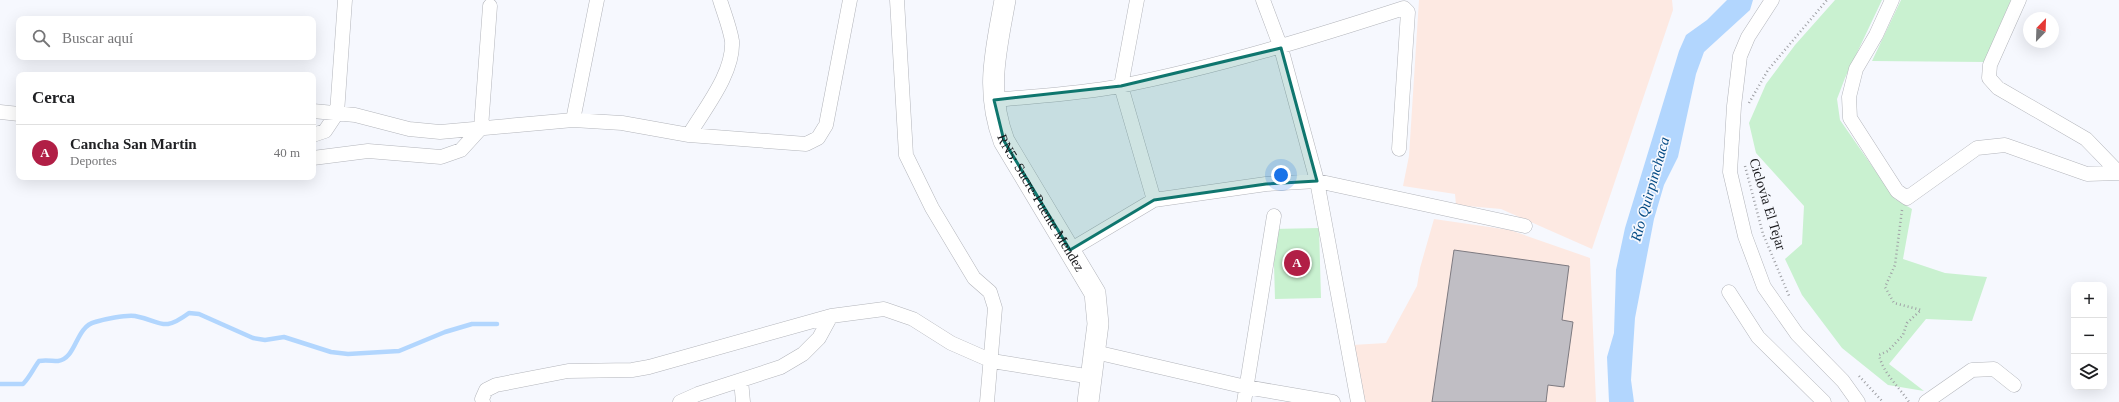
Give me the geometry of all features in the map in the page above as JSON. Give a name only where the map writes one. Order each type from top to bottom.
[{"type":"highway","name":"RN5: Sucre-Puente Mendez","points":[[1005,0],[993,83],[996,120],[1004,141],[1095,293],[1098,324],[1088,402]]},
{"type":"street","points":[[316,134],[325,131],[337,114],[345,0]]},
{"type":"street","points":[[574,120],[597,0]]},
{"type":"street","points":[[689,135],[725,75],[732,59],[732,40],[720,0]]},
{"type":"street","points":[[316,111],[355,115],[417,130],[440,132],[574,120],[622,123],[689,135],[806,144],[818,138],[826,125],[850,0]]},
{"type":"street","points":[[897,0],[906,155],[932,208],[974,278],[990,292],[994,308],[992,361],[987,402]]},
{"type":"street","points":[[1137,0],[1121,86],[1154,200]]},
{"type":"street","points":[[1263,0],[1281,48],[1317,181],[1358,402]]},
{"type":"street","points":[[1772,0],[1748,38],[1740,56],[1734,106],[1730,172],[1745,236],[1764,287],[1797,334],[1843,381],[1858,402]]},
{"type":"street","points":[[1892,0],[1876,35],[1856,69],[1849,97],[1850,118],[1898,191],[1907,198],[1977,148],[2004,145],[2087,174],[2119,173]]},
{"type":"street","points":[[2019,0],[1990,65],[1989,78],[1998,88],[2086,139],[2119,173]]},
{"type":"street","points":[[316,158],[368,151],[440,157],[461,150],[481,128],[490,6]]},
{"type":"street","points":[[994,100],[1089,91],[1121,86],[1281,48],[1404,8],[1408,12],[1399,149]]},
{"type":"street","points":[[0,112],[16,114]]},
{"type":"street","points":[[1070,250],[1154,200],[1266,184],[1317,181],[1525,226]]},
{"type":"street","points":[[1244,402],[1274,216]]},
{"type":"street","points":[[1729,292],[1758,337],[1824,402]]},
{"type":"street","points":[[483,402],[482,399],[486,390],[496,385],[568,371],[632,370],[649,367],[831,316],[884,310],[913,319],[951,343],[992,361],[1092,377]]},
{"type":"street","points":[[680,402],[781,367],[803,354],[820,338],[831,316]]},
{"type":"street","points":[[1095,352],[1246,387],[1333,402]]},
{"type":"street","points":[[1926,402],[1972,370],[1994,369],[2014,385]]},
{"type":"street","points":[[740,380],[743,402]]},
{"type":"path","points":[[1745,110],[1768,70],[1827,0]]},
{"type":"path","name":"Ciclovía El Tejar","points":[[1744,164],[1763,234],[1792,303]]},
{"type":"path","points":[[1907,198],[1902,208],[1895,265],[1885,287],[1894,303],[1921,310],[1907,322],[1903,335],[1888,351],[1879,355],[1881,367],[1898,385],[1909,402]]},
{"type":"path","points":[[1856,373],[1883,402]]},
{"type":"highlighted area","points":[[1281,48],[1317,181],[1266,184],[1154,200],[1070,250],[1004,141],[994,100],[1121,86]]},
{"type":"shaded area","points":[[1419,0],[1672,0],[1673,10],[1592,249],[1501,209],[1456,205],[1455,194],[1403,186],[1409,156]]},
{"type":"shaded area","points":[[1434,219],[1510,230],[1590,258],[1596,402],[1364,402],[1352,345],[1386,343],[1417,286],[1420,268]]},
{"type":"green space","points":[[1835,0],[1882,0],[1845,78],[1837,99],[1840,120],[1895,199],[1912,209],[1903,259],[1945,273],[1987,277],[1972,321],[1926,319],[1889,364],[1924,391],[1888,385],[1842,348],[1802,295],[1785,259],[1802,244],[1804,206],[1756,153],[1749,123],[1766,84],[1795,45]]},
{"type":"green space","points":[[1901,0],[2011,0],[1984,62],[1872,61]]},
{"type":"green space","points":[[1319,228],[1321,298],[1275,299],[1273,229]]},
{"type":"water","name":"Río Quirpinchaca","points":[[1727,0],[1753,0],[1750,10],[1704,52],[1696,74],[1678,157],[1664,185],[1654,219],[1635,318],[1631,380],[1634,402],[1609,402],[1607,357],[1614,333],[1616,270],[1625,228],[1679,51],[1686,35],[1707,20]]},
{"type":"building","points":[[1454,250],[1569,266],[1562,320],[1573,322],[1564,387],[1548,385],[1546,402],[1432,402]]},
{"type":"waterway","points":[[0,384],[23,384],[28,379],[39,361],[58,361],[64,359],[73,349],[83,330],[88,325],[95,322],[120,317],[135,316],[162,324],[167,324],[173,323],[189,313],[199,314],[253,338],[265,340],[284,337],[331,352],[348,354],[399,351],[445,332],[472,324],[497,324]]},
{"type":"place","name":"Cancha San Martin","points":[[1297,263]]}]
